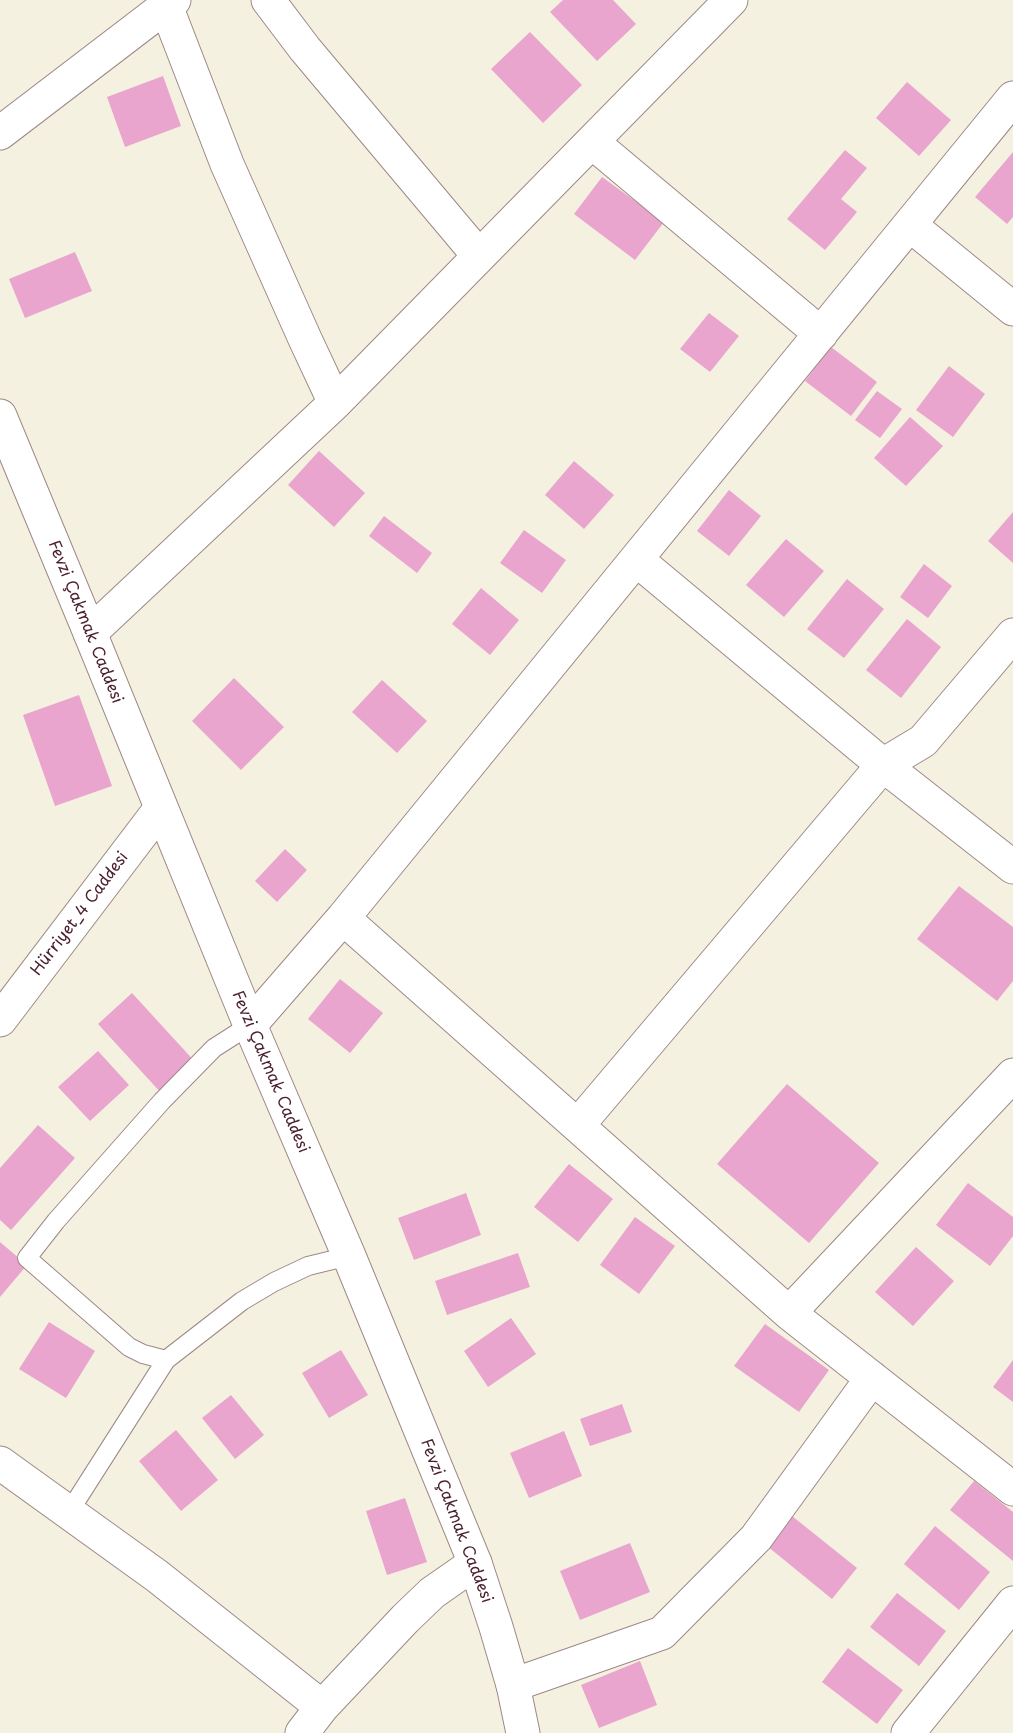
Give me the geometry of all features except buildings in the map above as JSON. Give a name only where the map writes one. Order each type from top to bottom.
[{"type":"street","points":[[268,0],[304,49],[479,256]]},
{"type":"street","points":[[90,633],[335,403],[731,0]]},
{"type":"street","points":[[0,133],[170,3],[226,164],[335,403]]},
{"type":"street","points":[[250,1025],[344,918],[1013,98]]},
{"type":"street","points":[[592,142],[821,334]]},
{"type":"street","points":[[910,225],[1013,309]]},
{"type":"street","name":"Fevzi Çakmak Caddesi","points":[[0,416],[250,1025],[349,1256],[475,1563],[513,1685],[523,1733]]},
{"type":"street","points":[[637,560],[883,765],[1013,867]]},
{"type":"street","points":[[578,1125],[883,765],[923,741],[1013,635]]},
{"type":"street","name":"Hürriyet_4 Caddesi","points":[[0,1020],[161,808]]},
{"type":"street","points":[[344,918],[789,1313],[1013,1489]]},
{"type":"street","points":[[789,1313],[1013,1075]]},
{"type":"street","points":[[513,1685],[662,1633],[756,1538],[872,1378]]},
{"type":"street","points":[[0,1463],[157,1576],[322,1707]]},
{"type":"street","points":[[302,1733],[322,1707],[405,1619],[432,1593],[475,1563]]},
{"type":"street","points":[[908,1733],[1013,1603]]},
{"type":"lane","points":[[166,1360],[149,1356],[129,1347],[27,1258],[56,1221],[162,1101],[214,1048],[250,1025]]},
{"type":"lane","points":[[69,1512],[166,1360],[242,1301],[274,1282],[308,1266],[349,1256]]}]
